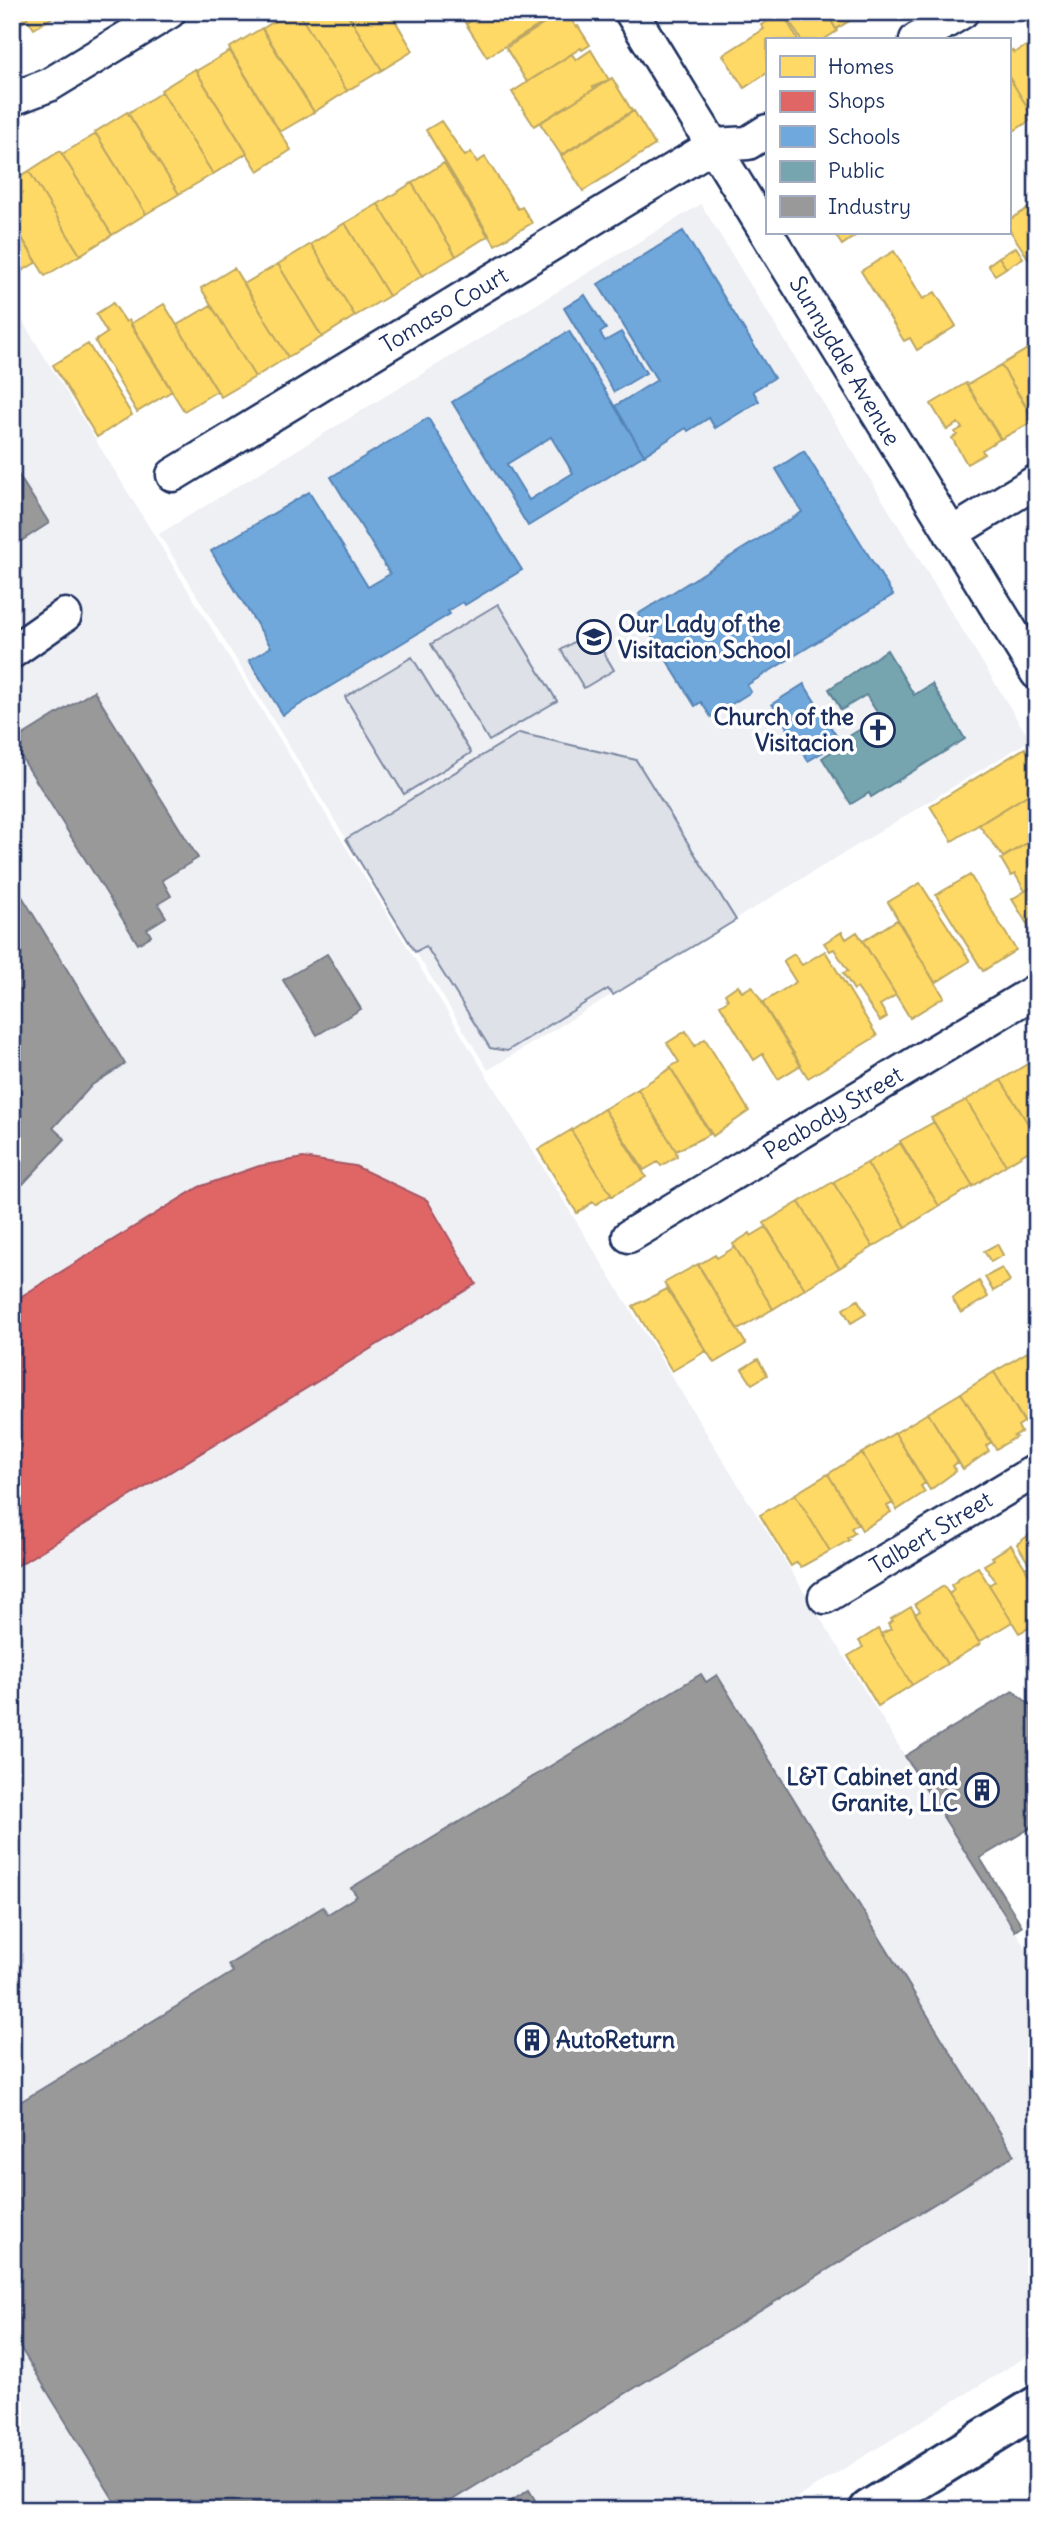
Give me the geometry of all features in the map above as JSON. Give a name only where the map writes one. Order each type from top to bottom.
[{"type":"main road","points":[[869,2510],[1037,2406]]},
{"type":"street","points":[[12,99],[49,85],[169,12]]},
{"type":"street","name":"Sunnydale Avenue","points":[[631,12],[766,230]]},
{"type":"street","points":[[919,38],[962,12]]},
{"type":"street","points":[[714,145],[748,142],[766,132]]},
{"type":"street","name":"Tomaso Court","points":[[173,475],[714,145]]},
{"type":"street","name":"Sunnydale Avenue","points":[[768,234],[1037,673]]},
{"type":"street","points":[[951,534],[1037,481]]},
{"type":"street","points":[[12,652],[65,615]]},
{"type":"street","name":"Peabody Street","points":[[629,1236],[1037,990]]},
{"type":"street","name":"Talbert Street","points":[[825,1597],[1037,1470]]},
{"type":"shaded area","name":"Our Lady of the Visitacion School","points":[[701,204],[1030,740],[488,1070],[159,534]]},
{"type":"shaded area","points":[[12,304],[905,1756],[1037,1966],[1037,2350],[777,2510],[12,2510]]},
{"type":"shaded area","points":[[498,604],[557,701],[489,741],[431,644]]},
{"type":"shaded area","points":[[591,631],[614,670],[584,688],[561,650]]},
{"type":"shaded area","points":[[412,657],[471,753],[404,794],[345,697]]},
{"type":"shaded area","points":[[519,733],[636,760],[736,920],[613,995],[608,989],[507,1051],[490,1048],[426,946],[415,952],[346,839]]},
{"type":"building: Homes","points":[[12,12],[23,12],[28,19],[12,29]]},
{"type":"building: Homes","points":[[23,12],[61,12],[34,29]]},
{"type":"building: Homes","points":[[289,12],[298,12],[347,91],[314,112],[262,29]]},
{"type":"building: Homes","points":[[298,12],[346,12],[382,70],[347,91]]},
{"type":"building: Homes","points":[[346,12],[390,12],[413,51],[382,70]]},
{"type":"building: Homes","points":[[459,12],[485,12],[466,24]]},
{"type":"building: Homes","points":[[485,12],[561,12],[487,57],[466,24]]},
{"type":"building: Homes","points":[[567,12],[590,45],[527,82],[506,48]]},
{"type":"building: Homes","points":[[782,12],[797,38],[766,38],[766,74],[744,88],[723,55],[764,29],[761,25]]},
{"type":"building: Homes","points":[[784,12],[826,12],[837,31],[826,38],[800,38]]},
{"type":"building: Homes","points":[[826,12],[858,12],[859,15],[836,29]]},
{"type":"building: Homes","points":[[262,28],[314,112],[280,132],[229,48]]},
{"type":"building: Homes","points":[[1033,42],[1037,48],[1037,116],[1034,118],[1010,79],[1010,51],[1014,53]]},
{"type":"building: Homes","points":[[591,50],[609,80],[593,87],[594,89],[534,126],[512,92],[572,54],[576,60]]},
{"type":"building: Homes","points":[[230,51],[291,150],[258,171],[196,71]]},
{"type":"building: Homes","points":[[195,69],[247,153],[213,174],[161,90]]},
{"type":"building: Homes","points":[[612,78],[632,111],[561,155],[540,123]]},
{"type":"building: Homes","points":[[1010,79],[1034,118],[1010,133]]},
{"type":"building: Homes","points":[[162,92],[213,174],[179,194],[128,113]]},
{"type":"building: Homes","points":[[634,111],[655,145],[583,191],[561,156]]},
{"type":"building: Homes","points":[[127,112],[179,194],[146,214],[95,132]]},
{"type":"building: Homes","points":[[441,121],[465,156],[471,152],[477,162],[485,157],[518,209],[522,207],[532,223],[495,245],[426,130]]},
{"type":"building: Homes","points":[[96,134],[146,214],[112,235],[62,154]]},
{"type":"building: Homes","points":[[60,151],[112,235],[80,255],[29,171]]},
{"type":"building: Homes","points":[[444,163],[488,236],[456,256],[412,183]]},
{"type":"building: Homes","points":[[29,171],[80,255],[45,276],[12,222],[12,181]]},
{"type":"building: Homes","points":[[412,183],[456,256],[422,276],[378,204]]},
{"type":"building: Homes","points":[[1037,203],[1037,257],[1030,261],[1010,231],[1010,219]]},
{"type":"building: Homes","points":[[378,204],[422,276],[389,296],[345,223]]},
{"type":"building: Homes","points":[[12,222],[37,262],[12,277]]},
{"type":"building: Homes","points":[[345,223],[389,296],[355,316],[311,244]]},
{"type":"building: Homes","points":[[835,234],[858,234],[842,245]]},
{"type":"building: Homes","points":[[311,244],[355,316],[322,337],[278,264]]},
{"type":"building: Homes","points":[[1016,247],[1023,258],[1006,268],[999,257]]},
{"type":"building: Homes","points":[[894,251],[923,299],[935,292],[956,326],[917,350],[910,338],[904,341],[861,271]]},
{"type":"building: Homes","points":[[999,257],[1006,268],[995,275],[988,265]]},
{"type":"building: Homes","points":[[278,264],[322,337],[288,357],[244,284]]},
{"type":"building: Homes","points":[[234,268],[288,357],[255,377],[201,288]]},
{"type":"building: Homes","points":[[113,303],[126,322],[129,320],[172,391],[137,412],[95,341],[107,333],[96,314]]},
{"type":"building: Homes","points":[[164,304],[217,391],[184,411],[130,324]]},
{"type":"building: Homes","points":[[211,305],[255,377],[221,397],[177,325]]},
{"type":"building: Homes","points":[[88,344],[132,415],[97,437],[53,365]]},
{"type":"building: Homes","points":[[1034,345],[1037,348],[1035,421],[1001,365]]},
{"type":"building: Homes","points":[[1001,365],[1034,421],[1001,439],[967,385]]},
{"type":"building: Homes","points":[[966,383],[1000,439],[982,450],[984,454],[967,464],[952,438],[957,435],[955,432],[962,428],[958,423],[947,430],[931,404]]},
{"type":"building: Homes","points":[[1025,748],[1037,768],[1037,789],[952,841],[930,806]]},
{"type":"building: Homes","points":[[1037,789],[1037,837],[1003,857],[979,825]]},
{"type":"building: Homes","points":[[1037,837],[1037,884],[1025,891],[1015,874],[1011,876],[1001,859]]},
{"type":"building: Homes","points":[[970,875],[1016,950],[983,971],[936,895]]},
{"type":"building: Homes","points":[[920,883],[970,961],[935,983],[888,902]]},
{"type":"building: Homes","points":[[1037,884],[1037,936],[1035,937],[1012,899]]},
{"type":"building: Homes","points":[[897,920],[944,997],[910,1018],[863,941]]},
{"type":"building: Homes","points":[[842,932],[846,939],[857,932],[896,995],[880,1005],[887,1017],[880,1021],[843,973],[848,971],[834,949],[830,951],[824,943]]},
{"type":"building: Homes","points":[[825,951],[877,1036],[808,1078],[762,1003],[796,982],[783,961],[794,954],[802,965]]},
{"type":"building: Homes","points":[[738,985],[742,992],[752,986],[801,1065],[778,1079],[763,1054],[754,1060],[720,1005],[728,1000],[725,994]]},
{"type":"building: Homes","points":[[686,1031],[695,1046],[705,1039],[749,1111],[713,1136],[670,1067],[679,1062],[667,1043]]},
{"type":"building: Homes","points":[[1034,1060],[1037,1064],[1037,1138],[1001,1080]]},
{"type":"building: Homes","points":[[671,1068],[710,1134],[676,1151],[638,1089]]},
{"type":"building: Homes","points":[[1001,1080],[1037,1138],[1037,1146],[1006,1165],[966,1100]]},
{"type":"building: Homes","points":[[638,1089],[677,1156],[661,1166],[658,1162],[644,1170],[604,1109]]},
{"type":"building: Homes","points":[[966,1100],[1006,1165],[973,1186],[931,1118]]},
{"type":"building: Homes","points":[[604,1109],[646,1177],[612,1196],[571,1130]]},
{"type":"building: Homes","points":[[934,1122],[973,1186],[939,1206],[900,1141]]},
{"type":"building: Homes","points":[[571,1130],[611,1195],[595,1205],[593,1202],[577,1213],[538,1150]]},
{"type":"building: Homes","points":[[900,1143],[939,1206],[906,1227],[867,1163]]},
{"type":"building: Homes","points":[[867,1163],[906,1227],[873,1247],[833,1182]]},
{"type":"building: Homes","points":[[833,1182],[873,1247],[839,1268],[799,1202]]},
{"type":"building: Homes","points":[[799,1202],[839,1268],[805,1289],[764,1223]]},
{"type":"building: Homes","points":[[766,1227],[805,1289],[773,1309],[733,1244]]},
{"type":"building: Homes","points":[[997,1244],[1003,1255],[991,1262],[984,1251]]},
{"type":"building: Homes","points":[[735,1247],[773,1309],[738,1330],[698,1265]]},
{"type":"building: Homes","points":[[698,1264],[746,1344],[714,1363],[664,1283]]},
{"type":"building: Homes","points":[[1002,1268],[1010,1281],[993,1291],[985,1277]]},
{"type":"building: Homes","points":[[979,1281],[988,1297],[961,1313],[952,1298]]},
{"type":"building: Homes","points":[[667,1289],[706,1351],[672,1371],[633,1306]]},
{"type":"building: Homes","points":[[858,1300],[866,1314],[851,1323],[843,1309]]},
{"type":"building: Homes","points":[[1029,1351],[1037,1364],[1037,1424],[1029,1429],[994,1372]]},
{"type":"building: Homes","points":[[758,1359],[767,1375],[752,1384],[742,1369]]},
{"type":"building: Homes","points":[[994,1372],[1024,1422],[1018,1426],[1021,1432],[1014,1436],[1016,1437],[996,1449],[961,1393]]},
{"type":"building: Homes","points":[[961,1393],[991,1442],[986,1446],[989,1451],[963,1469],[928,1413]]},
{"type":"building: Homes","points":[[928,1413],[958,1462],[953,1466],[956,1471],[930,1490],[895,1433]]},
{"type":"building: Homes","points":[[895,1433],[925,1483],[921,1486],[925,1492],[897,1510],[862,1453]]},
{"type":"building: Homes","points":[[862,1453],[893,1503],[887,1506],[891,1512],[862,1530],[828,1474]]},
{"type":"building: Homes","points":[[828,1474],[858,1524],[851,1528],[855,1533],[847,1538],[849,1540],[830,1551],[795,1494]]},
{"type":"building: Homes","points":[[795,1494],[830,1551],[801,1567],[797,1562],[791,1566],[760,1515]]},
{"type":"building: Homes","points":[[1037,1529],[1037,1587],[1025,1568],[1030,1566],[1017,1544]]},
{"type":"building: Homes","points":[[1011,1545],[1037,1587],[1037,1624],[1019,1633],[989,1585],[995,1581],[984,1565]]},
{"type":"building: Homes","points":[[978,1567],[1012,1622],[979,1642],[949,1594],[954,1590],[951,1585],[957,1579]]},
{"type":"building: Homes","points":[[944,1586],[980,1644],[947,1664],[915,1614],[920,1611],[915,1604]]},
{"type":"building: Homes","points":[[911,1607],[947,1664],[912,1685],[881,1634],[891,1629],[888,1624],[893,1621],[891,1619]]},
{"type":"building: Homes","points":[[878,1629],[912,1685],[878,1706],[848,1656],[863,1647],[859,1641]]},
{"type":"building: Shops","points":[[303,1158],[355,1166],[427,1200],[476,1284],[12,1569],[12,1302],[199,1187],[259,1166]]},
{"type":"building: Schools","points":[[683,231],[774,378],[753,391],[759,401],[715,428],[709,418],[688,431],[686,428],[644,455],[615,406],[657,380],[598,284]]},
{"type":"building: Schools","points":[[585,295],[606,329],[600,333],[605,341],[621,332],[646,373],[614,392],[564,308]]},
{"type":"building: Schools","points":[[569,331],[644,455],[528,526],[452,402]],"holes":[[[551,437],[573,473],[529,500],[507,464]]]},
{"type":"building: Schools","points":[[428,418],[522,570],[465,605],[463,602],[448,611],[450,614],[283,715],[249,660],[271,647],[211,551],[309,492],[368,587],[390,574],[331,477]]},
{"type":"building: Schools","points":[[804,451],[893,595],[747,685],[751,692],[711,717],[701,702],[695,706],[638,614],[802,512],[776,469]]},
{"type":"building: Schools","points":[[804,684],[840,742],[808,761],[772,704]]},
{"type":"building: Public","points":[[887,650],[914,695],[932,684],[965,739],[871,797],[869,793],[851,804],[822,758],[840,746],[838,743],[880,717],[866,695],[841,710],[829,689]]},
{"type":"building: Industry","points":[[12,465],[49,523],[12,547]]},
{"type":"building: Industry","points":[[94,691],[198,858],[162,880],[171,896],[158,904],[166,917],[147,929],[151,936],[138,944],[12,742]]},
{"type":"building: Industry","points":[[12,880],[125,1064],[92,1085],[53,1128],[65,1139],[23,1184],[12,1173]]},
{"type":"building: Industry","points":[[327,954],[361,1009],[317,1035],[283,980]]},
{"type":"building: Industry","name":"AutoReturn","points":[[701,1674],[706,1682],[717,1675],[1014,2155],[436,2510],[120,2510],[12,2334],[12,2107],[233,1972],[228,1965],[323,1907],[328,1914],[357,1896],[351,1888]]},
{"type":"building: Industry","name":"L&T Cabinet and Granite, LLC","points":[[1013,1691],[1037,1710],[1037,1824],[980,1858],[1022,1926],[1015,1931],[905,1756]]},
{"type":"building: Industry","points":[[529,2490],[541,2510],[497,2510]]},
{"type":"place","name":"Our Lady of the Visitacion School","points":[[594,637]]},
{"type":"place","name":"Church of the Visitacion","points":[[878,730]]},
{"type":"place","name":"L&T Cabinet and Granite, LLC","points":[[982,1790]]},
{"type":"place","name":"AutoReturn","points":[[532,2040]]}]
